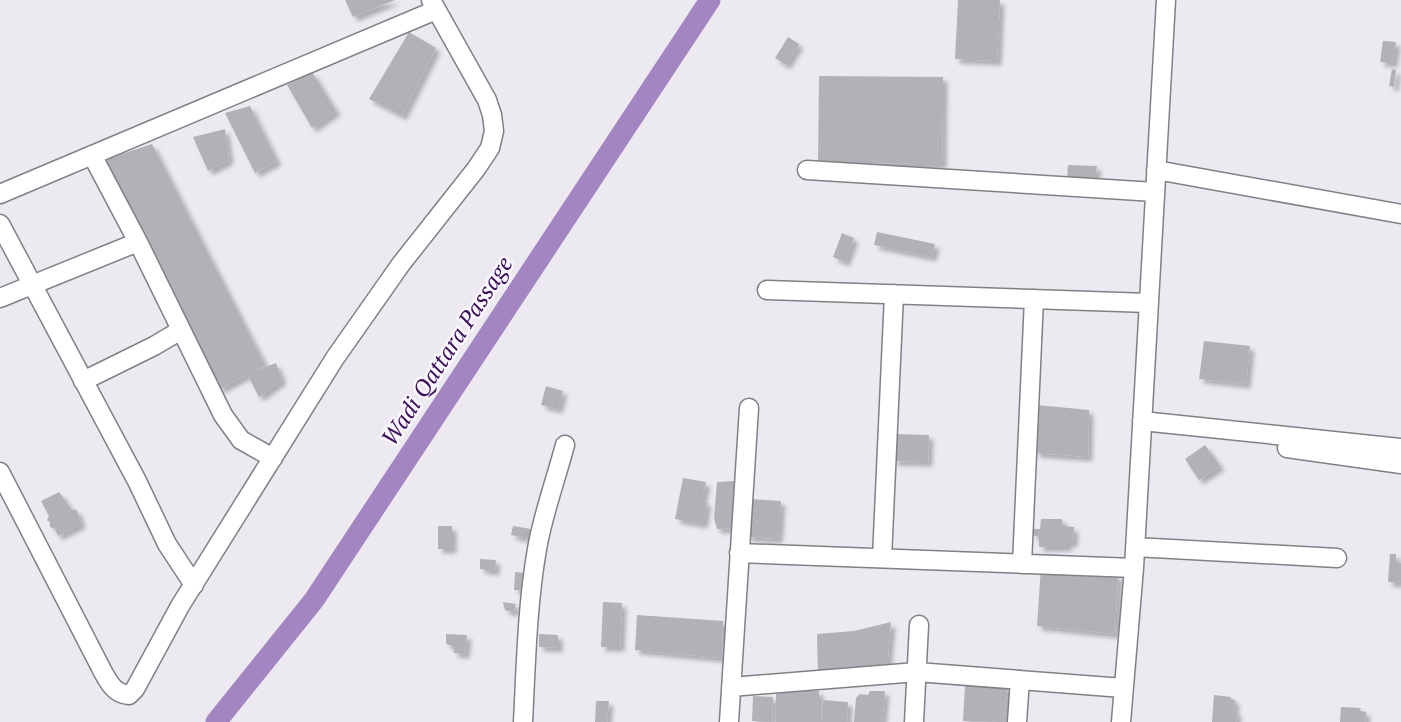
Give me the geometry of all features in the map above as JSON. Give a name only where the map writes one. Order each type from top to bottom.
[{"type":"street","points":[[1121,722],[1134,568],[1166,0]]},
{"type":"street","points":[[0,194],[434,5],[487,100],[492,115],[494,131],[490,148],[476,170],[401,264],[335,358],[180,606],[135,689],[129,695],[122,694],[111,686],[0,472]]},
{"type":"street","points":[[92,155],[223,415],[241,440],[273,458]]},
{"type":"street","points":[[807,170],[1155,192]]},
{"type":"street","points":[[1156,170],[1401,214]]},
{"type":"street","points":[[0,224],[137,481],[167,544],[194,585]]},
{"type":"street","points":[[0,298],[138,242]]},
{"type":"street","points":[[767,290],[1149,303]]},
{"type":"street","points":[[882,558],[894,295]]},
{"type":"street","points":[[1022,564],[1034,299]]},
{"type":"street","points":[[83,381],[181,330]]},
{"type":"street","points":[[729,722],[748,408]]},
{"type":"street","points":[[1142,421],[1401,448]]},
{"type":"street","points":[[1206,428],[1213,435],[1222,438],[1401,464]]},
{"type":"street","points":[[523,722],[532,578],[538,545],[565,445]]},
{"type":"street","points":[[1135,547],[1337,558]]},
{"type":"street","points":[[739,552],[1134,568]]},
{"type":"street","points":[[914,722],[919,625]]},
{"type":"street","points":[[731,687],[917,672],[1123,688]]},
{"type":"street","points":[[1017,722],[1020,680]]},
{"type":"building","points":[[345,0],[395,0],[353,17]]},
{"type":"building","points":[[958,0],[1000,0],[997,61],[955,59]]},
{"type":"building","points":[[409,32],[436,48],[402,116],[369,99]]},
{"type":"building","points":[[788,37],[799,44],[786,65],[775,58]]},
{"type":"building","points":[[1383,41],[1396,42],[1393,63],[1380,62]]},
{"type":"building","points":[[1392,69],[1396,70],[1394,87],[1389,86]]},
{"type":"building","points":[[312,72],[336,111],[312,128],[287,85]]},
{"type":"building","points":[[819,76],[943,77],[942,164],[818,163]]},
{"type":"building","points":[[250,106],[277,161],[255,173],[225,113]]},
{"type":"building","points":[[225,129],[229,160],[208,171],[193,137]]},
{"type":"building","points":[[152,144],[265,365],[220,389],[104,160]]},
{"type":"building","points":[[1068,165],[1097,166],[1095,180],[1067,179]]},
{"type":"building","points":[[877,232],[935,244],[932,257],[874,245]]},
{"type":"building","points":[[842,233],[854,238],[845,262],[833,257]]},
{"type":"building","points":[[1204,341],[1250,346],[1246,384],[1199,379]]},
{"type":"building","points":[[276,363],[282,380],[259,397],[247,374]]},
{"type":"building","points":[[546,386],[563,391],[558,409],[541,405]]},
{"type":"building","points":[[1037,405],[1089,410],[1088,457],[1035,453]]},
{"type":"building","points":[[895,434],[929,435],[928,462],[893,461]]},
{"type":"building","points":[[1205,445],[1220,466],[1199,480],[1185,459]]},
{"type":"building","points":[[683,478],[706,482],[702,501],[707,502],[703,524],[675,519]]},
{"type":"building","points":[[735,481],[732,528],[717,529],[714,518],[717,482]]},
{"type":"building","points":[[59,492],[72,510],[77,510],[81,524],[58,536],[55,529],[50,527],[47,520],[49,516],[41,501]]},
{"type":"building","points":[[750,499],[781,501],[778,539],[747,537]]},
{"type":"building","points":[[1041,519],[1062,519],[1063,526],[1074,527],[1073,542],[1067,543],[1067,547],[1039,547],[1039,537],[1032,535],[1033,529],[1040,529]]},
{"type":"building","points":[[438,526],[452,526],[452,549],[438,549]]},
{"type":"building","points":[[513,526],[531,529],[530,539],[511,535]]},
{"type":"building","points":[[1390,554],[1396,554],[1396,562],[1401,563],[1401,583],[1388,582]]},
{"type":"building","points":[[480,559],[496,560],[495,571],[480,569]]},
{"type":"building","points":[[1041,567],[1118,575],[1115,634],[1037,626]]},
{"type":"building","points":[[515,572],[527,573],[526,591],[514,590]]},
{"type":"building","points":[[503,602],[516,604],[514,612],[505,610]]},
{"type":"building","points":[[603,602],[622,603],[620,647],[601,647]]},
{"type":"building","points":[[637,615],[723,621],[722,658],[635,650]]},
{"type":"building","points":[[891,622],[887,670],[851,667],[818,674],[817,634],[854,631]]},
{"type":"building","points":[[446,634],[467,635],[465,654],[454,653],[453,646],[446,644]]},
{"type":"building","points":[[539,634],[558,635],[558,648],[539,647]]},
{"type":"building","points":[[965,685],[1008,686],[1003,722],[963,721]]},
{"type":"building","points":[[776,691],[819,691],[819,722],[776,722]]},
{"type":"building","points":[[870,691],[885,691],[882,722],[854,722],[856,698],[860,694],[868,695]]},
{"type":"building","points":[[1214,695],[1235,700],[1236,722],[1212,722]]},
{"type":"building","points":[[753,696],[773,697],[772,722],[752,721]]},
{"type":"building","points":[[823,700],[848,702],[847,722],[821,722]]},
{"type":"building","points":[[596,701],[609,701],[607,722],[595,722]]},
{"type":"building","points":[[1341,707],[1361,708],[1360,711],[1366,712],[1365,722],[1340,722]]},
{"type":"waterway","name":"Wadi Qattara Passage","points":[[216,722],[314,600],[710,0]]}]
